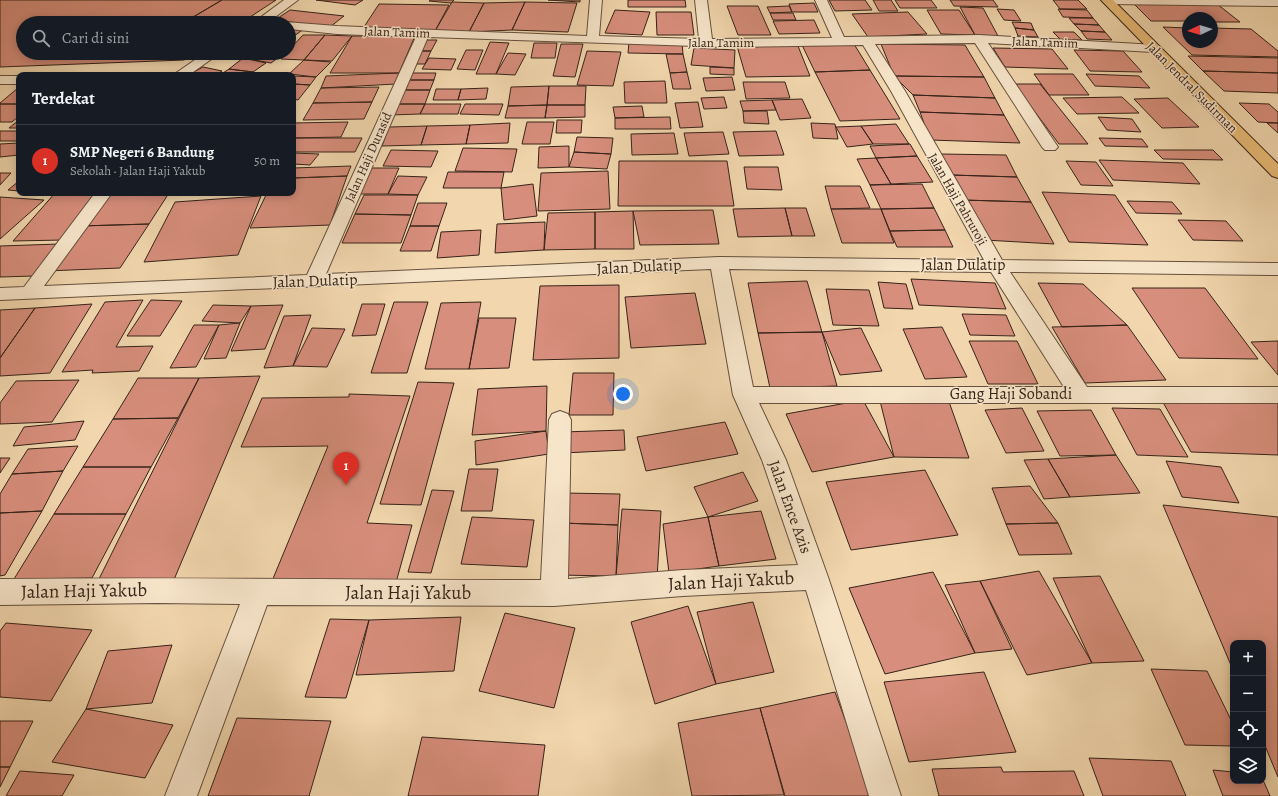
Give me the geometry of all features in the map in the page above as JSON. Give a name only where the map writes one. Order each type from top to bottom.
[{"type":"main road","name":"Jalan Jendral Sudirman","points":[[1108,0],[1153,48],[1278,173]]},
{"type":"street","points":[[269,16],[292,0]]},
{"type":"street","points":[[593,40],[596,0]]},
{"type":"street","points":[[701,0],[706,42]]},
{"type":"street","points":[[821,0],[839,40]]},
{"type":"street","points":[[1108,0],[1278,3]]},
{"type":"street","name":"Jalan Tamim","points":[[296,25],[337,30],[593,40],[706,42],[979,39],[1153,48]]},
{"type":"street","name":"Jalan Haji Durasid","points":[[312,281],[424,33]]},
{"type":"street","points":[[979,39],[1050,148]]},
{"type":"street","name":"Jalan Haji Pahruroji","points":[[867,41],[898,91],[996,265],[1080,394]]},
{"type":"street","points":[[185,72],[203,60]]},
{"type":"street","points":[[0,80],[16,80]]},
{"type":"street","points":[[29,292],[102,196]]},
{"type":"street","name":"Jalan Dulatip","points":[[0,294],[719,263],[1278,269]]},
{"type":"street","name":"Jalan Ence Azis","points":[[719,263],[744,395],[774,460],[815,577],[886,796]]},
{"type":"street","name":"Gang Haji Sobandi","points":[[744,395],[1278,395]]},
{"type":"street","points":[[554,593],[560,420]]},
{"type":"street","name":"Jalan Haji Yakub","points":[[0,592],[158,590],[258,592],[554,593],[682,583],[815,577]]},
{"type":"street","points":[[181,796],[258,592]]},
{"type":"building","points":[[0,0],[222,0],[195,16],[16,16],[16,60],[184,60],[0,67]]},
{"type":"building","points":[[222,0],[276,0],[252,16],[195,16]]},
{"type":"building","points":[[316,0],[363,0],[355,5]]},
{"type":"building","points":[[454,0],[451,3],[429,1]]},
{"type":"building","points":[[548,0],[580,0],[580,2]]},
{"type":"building","points":[[628,0],[685,0],[686,7],[628,7]]},
{"type":"building","points":[[829,0],[865,0],[872,10],[835,11]]},
{"type":"building","points":[[873,0],[891,0],[898,11],[879,11]]},
{"type":"building","points":[[895,0],[931,0],[937,8],[900,8]]},
{"type":"building","points":[[950,0],[993,0],[998,7],[954,6]]},
{"type":"building","points":[[1053,0],[1078,0],[1087,9],[1060,9]]},
{"type":"building","points":[[452,2],[484,3],[469,32],[435,31]]},
{"type":"building","points":[[525,2],[512,30],[469,32],[484,3]]},
{"type":"building","points":[[525,2],[577,3],[568,32],[512,30]]},
{"type":"building","points":[[1132,2],[1217,4],[1240,22],[1218,22],[1218,12],[1182,12],[1182,21],[1151,21]]},
{"type":"building","points":[[814,3],[818,12],[792,12],[789,4]]},
{"type":"building","points":[[379,4],[449,5],[435,31],[362,30]]},
{"type":"building","points":[[727,6],[758,6],[771,35],[738,35]]},
{"type":"building","points":[[789,6],[792,12],[770,13],[767,7]]},
{"type":"building","points":[[960,7],[983,8],[998,36],[975,35]]},
{"type":"building","points":[[997,9],[1014,10],[1021,21],[1004,20]]},
{"type":"building","points":[[1058,9],[1087,10],[1093,18],[1063,17]]},
{"type":"building","points":[[290,10],[344,16],[330,27],[296,23],[296,16],[281,16]]},
{"type":"building","points":[[615,10],[650,12],[642,35],[605,33]]},
{"type":"building","points":[[927,10],[959,10],[975,35],[941,34]]},
{"type":"building","points":[[656,12],[691,12],[694,35],[657,35]]},
{"type":"building","points":[[908,12],[927,34],[868,37],[852,14]]},
{"type":"building","points":[[770,13],[793,13],[796,20],[773,20]]},
{"type":"building","points":[[1069,18],[1093,18],[1099,25],[1074,24]]},
{"type":"building","points":[[814,20],[820,33],[779,34],[773,21]]},
{"type":"building","points":[[1012,22],[1031,23],[1034,30],[1015,28]]},
{"type":"building","points":[[1074,24],[1099,25],[1105,32],[1081,31]]},
{"type":"building","points":[[1163,27],[1182,28],[1182,45]]},
{"type":"building","points":[[296,28],[304,29],[296,35]]},
{"type":"building","points":[[1015,28],[1034,30],[1038,37],[1018,36]]},
{"type":"building","points":[[1218,28],[1251,29],[1278,51],[1278,57],[1192,55],[1185,48],[1218,48]]},
{"type":"building","points":[[1081,31],[1105,32],[1112,40],[1087,39]]},
{"type":"building","points":[[1053,32],[1074,32],[1082,40],[1061,40]]},
{"type":"building","points":[[303,35],[325,35],[304,60],[296,60],[296,42]]},
{"type":"building","points":[[325,35],[352,36],[332,61],[304,60]]},
{"type":"building","points":[[352,36],[415,36],[399,73],[330,73]]},
{"type":"building","points":[[423,40],[437,40],[431,51],[417,51]]},
{"type":"building","points":[[490,42],[509,43],[496,74],[476,74]]},
{"type":"building","points":[[629,42],[682,43],[683,54],[628,53]]},
{"type":"building","points":[[534,43],[557,43],[555,58],[531,58]]},
{"type":"building","points":[[561,44],[583,44],[575,77],[553,76]]},
{"type":"building","points":[[854,44],[870,70],[815,72],[802,45]]},
{"type":"building","points":[[881,44],[965,45],[984,77],[894,76]]},
{"type":"building","points":[[737,46],[798,46],[810,76],[746,77]]},
{"type":"building","points":[[694,48],[735,50],[734,68],[691,65]]},
{"type":"building","points":[[993,48],[1052,49],[1068,69],[1005,67]]},
{"type":"building","points":[[466,50],[483,50],[475,70],[457,69]]},
{"type":"building","points":[[1074,50],[1123,51],[1142,72],[1090,71]]},
{"type":"building","points":[[417,51],[431,51],[425,64],[410,64]]},
{"type":"building","points":[[587,51],[621,52],[613,86],[577,85]]},
{"type":"building","points":[[508,53],[526,54],[515,75],[496,74]]},
{"type":"building","points":[[666,54],[683,54],[687,72],[670,73]]},
{"type":"building","points":[[1188,56],[1278,58],[1278,73],[1203,71]]},
{"type":"building","points":[[429,58],[456,59],[451,70],[422,69]]},
{"type":"building","points":[[240,60],[252,60],[266,63],[253,72],[229,69]]},
{"type":"building","points":[[254,60],[275,60],[271,63]]},
{"type":"building","points":[[304,60],[331,62],[316,77],[296,75],[296,72],[291,72]]},
{"type":"building","points":[[203,67],[222,71],[220,72],[194,72]]},
{"type":"building","points":[[710,67],[734,68],[734,75],[710,74]]},
{"type":"building","points":[[229,69],[253,72],[224,72]]},
{"type":"building","points":[[870,70],[900,119],[840,121],[815,72]]},
{"type":"building","points":[[1203,71],[1278,73],[1278,93],[1224,91]]},
{"type":"building","points":[[687,72],[691,89],[673,89],[670,73]]},
{"type":"building","points":[[399,73],[396,84],[321,88],[326,76]]},
{"type":"building","points":[[408,73],[436,73],[434,80],[405,80]]},
{"type":"building","points":[[1034,74],[1073,74],[1089,95],[1049,95]]},
{"type":"building","points":[[1086,74],[1139,76],[1150,88],[1095,86]]},
{"type":"building","points":[[296,76],[316,77],[310,85],[296,84]]},
{"type":"building","points":[[894,76],[984,77],[995,98],[913,95]]},
{"type":"building","points":[[732,77],[735,90],[706,91],[703,78]]},
{"type":"building","points":[[405,80],[434,80],[430,90],[401,90]]},
{"type":"building","points":[[665,81],[667,103],[625,103],[624,82]]},
{"type":"building","points":[[743,82],[785,82],[790,98],[746,99]]},
{"type":"building","points":[[296,84],[310,85],[298,100],[296,100]]},
{"type":"building","points":[[1014,84],[1040,84],[1088,144],[1059,144]]},
{"type":"building","points":[[549,86],[547,105],[508,106],[511,87]]},
{"type":"building","points":[[549,86],[586,86],[585,105],[547,105]]},
{"type":"building","points":[[379,87],[372,102],[313,103],[321,88]]},
{"type":"building","points":[[488,88],[486,99],[458,100],[461,89]]},
{"type":"building","points":[[436,89],[461,89],[458,100],[433,100]]},
{"type":"building","points":[[16,90],[16,104],[0,103]]},
{"type":"building","points":[[401,90],[430,90],[425,104],[394,104]]},
{"type":"building","points":[[913,95],[995,98],[1004,115],[920,112]]},
{"type":"building","points":[[724,97],[727,108],[704,109],[701,98]]},
{"type":"building","points":[[1122,97],[1139,113],[1077,114],[1063,98]]},
{"type":"building","points":[[1168,98],[1199,127],[1162,128],[1134,99]]},
{"type":"building","points":[[802,99],[811,118],[780,120],[772,100]]},
{"type":"building","points":[[772,100],[776,110],[743,111],[740,101]]},
{"type":"building","points":[[372,102],[364,119],[303,120],[313,103]]},
{"type":"building","points":[[698,102],[703,127],[680,128],[675,103]]},
{"type":"building","points":[[1239,103],[1269,104],[1278,112],[1278,123],[1258,122]]},
{"type":"building","points":[[0,104],[16,104],[16,119],[12,122],[0,122]]},
{"type":"building","points":[[394,104],[425,104],[420,114],[390,115]]},
{"type":"building","points":[[425,104],[461,104],[458,114],[420,114]]},
{"type":"building","points":[[465,104],[503,104],[499,115],[460,114]]},
{"type":"building","points":[[547,105],[545,118],[505,118],[508,106]]},
{"type":"building","points":[[547,105],[585,105],[585,117],[545,118]]},
{"type":"building","points":[[642,106],[644,117],[615,118],[613,107]]},
{"type":"building","points":[[743,111],[767,111],[769,124],[744,123]]},
{"type":"building","points":[[920,112],[1004,115],[1020,143],[930,140]]},
{"type":"building","points":[[670,117],[671,129],[615,129],[615,118]]},
{"type":"building","points":[[1098,117],[1132,119],[1141,132],[1107,130]]},
{"type":"building","points":[[557,120],[582,120],[581,133],[556,133]]},
{"type":"building","points":[[16,122],[16,128],[9,128]]},
{"type":"building","points":[[348,122],[341,137],[296,138],[296,123]]},
{"type":"building","points":[[527,122],[554,122],[550,144],[522,144]]},
{"type":"building","points":[[510,123],[508,143],[466,144],[470,125]]},
{"type":"building","points":[[811,123],[835,124],[838,139],[813,138]]},
{"type":"building","points":[[1267,123],[1278,123],[1278,133]]},
{"type":"building","points":[[896,124],[909,144],[873,144],[861,126]]},
{"type":"building","points":[[470,125],[466,144],[421,145],[427,126]]},
{"type":"building","points":[[427,126],[421,145],[382,146],[389,127]]},
{"type":"building","points":[[861,126],[873,144],[847,147],[836,127]]},
{"type":"building","points":[[0,131],[16,131],[16,141],[0,141]]},
{"type":"building","points":[[776,131],[784,155],[739,156],[733,132]]},
{"type":"building","points":[[723,132],[729,154],[689,156],[684,133]]},
{"type":"building","points":[[674,133],[678,154],[632,155],[631,134]]},
{"type":"building","points":[[577,137],[613,138],[611,154],[574,152]]},
{"type":"building","points":[[296,138],[362,138],[355,152],[296,152]]},
{"type":"building","points":[[1099,138],[1142,139],[1148,147],[1105,146]]},
{"type":"building","points":[[16,143],[16,155],[0,157],[0,144]]},
{"type":"building","points":[[910,144],[917,156],[876,158],[870,146]]},
{"type":"building","points":[[569,146],[569,167],[538,168],[539,147]]},
{"type":"building","points":[[463,148],[517,149],[512,172],[455,171]]},
{"type":"building","points":[[391,150],[438,151],[431,167],[383,166]]},
{"type":"building","points":[[1154,150],[1213,150],[1223,160],[1163,159]]},
{"type":"building","points":[[574,152],[611,154],[607,169],[569,167]]},
{"type":"building","points":[[296,153],[319,154],[310,165],[296,164]]},
{"type":"building","points":[[941,154],[1006,155],[1017,177],[951,175]]},
{"type":"building","points":[[917,156],[933,182],[891,184],[876,158]]},
{"type":"building","points":[[876,158],[891,184],[870,185],[857,159]]},
{"type":"building","points":[[1099,160],[1183,163],[1200,184],[1113,180]]},
{"type":"building","points":[[619,161],[727,161],[734,206],[618,206]]},
{"type":"building","points":[[1066,161],[1096,162],[1113,186],[1081,185]]},
{"type":"building","points":[[351,166],[347,176],[296,178],[296,168]]},
{"type":"building","points":[[744,167],[778,167],[782,190],[747,189]]},
{"type":"building","points":[[368,168],[399,168],[388,194],[356,194]]},
{"type":"building","points":[[608,171],[610,209],[538,211],[541,173]]},
{"type":"building","points":[[448,172],[504,172],[501,188],[443,188]]},
{"type":"building","points":[[0,173],[11,173],[0,185]]},
{"type":"building","points":[[951,175],[1017,177],[1031,202],[962,200]]},
{"type":"building","points":[[347,176],[330,225],[250,228],[266,196],[296,196],[296,178]]},
{"type":"building","points":[[398,176],[427,177],[418,195],[388,194]]},
{"type":"building","points":[[16,183],[16,191],[8,190]]},
{"type":"building","points":[[533,184],[537,216],[504,220],[501,188]]},
{"type":"building","points":[[922,184],[934,208],[881,209],[870,185]]},
{"type":"building","points":[[825,186],[860,186],[870,208],[831,209]]},
{"type":"building","points":[[1042,192],[1115,195],[1148,245],[1069,242]]},
{"type":"building","points":[[364,195],[418,195],[411,215],[355,214]]},
{"type":"building","points":[[52,196],[97,196],[63,240],[13,241]]},
{"type":"building","points":[[103,196],[167,196],[149,224],[80,226]]},
{"type":"building","points":[[261,196],[238,255],[144,262],[175,202]]},
{"type":"building","points":[[0,197],[44,200],[0,239]]},
{"type":"building","points":[[962,200],[1031,202],[1054,244],[985,240]]},
{"type":"building","points":[[1127,201],[1172,202],[1182,214],[1136,213]]},
{"type":"building","points":[[418,203],[447,203],[439,226],[410,226]]},
{"type":"building","points":[[785,208],[806,208],[815,236],[792,236]]},
{"type":"building","points":[[785,208],[792,236],[738,237],[733,209]]},
{"type":"building","points":[[934,208],[945,230],[890,231],[881,209]]},
{"type":"building","points":[[831,209],[881,209],[894,243],[842,243]]},
{"type":"building","points":[[713,210],[719,244],[640,245],[633,211]]},
{"type":"building","points":[[633,211],[634,249],[595,249],[595,212]]},
{"type":"building","points":[[595,212],[595,249],[544,250],[548,213]]},
{"type":"building","points":[[355,214],[411,215],[401,243],[342,243]]},
{"type":"building","points":[[1178,220],[1226,221],[1243,241],[1193,240]]},
{"type":"building","points":[[545,222],[544,250],[495,253],[497,224]]},
{"type":"building","points":[[149,224],[120,268],[46,271],[80,226]]},
{"type":"building","points":[[410,226],[439,226],[431,251],[400,251]]},
{"type":"building","points":[[481,230],[479,255],[437,258],[441,232]]},
{"type":"building","points":[[945,230],[953,247],[897,247],[890,231]]},
{"type":"building","points":[[59,244],[34,276],[0,277],[0,246]]},
{"type":"building","points":[[911,279],[995,283],[1006,309],[919,305]]},
{"type":"building","points":[[807,281],[822,332],[758,333],[748,283]]},
{"type":"building","points":[[878,282],[906,284],[913,309],[884,308]]},
{"type":"building","points":[[1038,283],[1083,284],[1127,325],[1062,327]]},
{"type":"building","points":[[619,285],[619,358],[533,360],[540,286]]},
{"type":"building","points":[[1132,288],[1205,288],[1258,359],[1179,358]]},
{"type":"building","points":[[826,289],[869,290],[879,326],[833,325]]},
{"type":"building","points":[[695,293],[706,344],[631,348],[625,297]]},
{"type":"building","points":[[143,300],[116,347],[153,346],[139,371],[92,373],[93,370],[62,372],[105,302]]},
{"type":"building","points":[[151,300],[182,301],[160,336],[127,336]]},
{"type":"building","points":[[394,302],[428,302],[407,373],[371,373]]},
{"type":"building","points":[[481,302],[469,369],[425,369],[441,303]]},
{"type":"building","points":[[92,304],[50,373],[0,376],[0,358],[35,308]]},
{"type":"building","points":[[362,304],[385,304],[376,335],[352,336]]},
{"type":"building","points":[[213,305],[251,306],[240,323],[202,321]]},
{"type":"building","points":[[283,305],[265,349],[231,351],[251,306]]},
{"type":"building","points":[[35,308],[0,358],[0,310]]},
{"type":"building","points":[[962,314],[1006,315],[1015,336],[970,335]]},
{"type":"building","points":[[311,315],[293,366],[264,368],[284,316]]},
{"type":"building","points":[[479,318],[516,318],[509,368],[469,369]]},
{"type":"building","points":[[240,323],[226,358],[204,359],[219,325]]},
{"type":"building","points":[[194,325],[219,325],[196,367],[170,368]]},
{"type":"building","points":[[1127,325],[1166,380],[1085,383],[1052,327]]},
{"type":"building","points":[[942,327],[967,377],[925,379],[903,329]]},
{"type":"building","points":[[312,328],[345,329],[327,367],[293,366]]},
{"type":"building","points":[[861,328],[882,371],[840,375],[822,332]]},
{"type":"building","points":[[822,332],[837,386],[770,388],[758,333]]},
{"type":"building","points":[[969,341],[1017,341],[1038,384],[988,384]]},
{"type":"building","points":[[1278,341],[1278,375],[1251,342]]},
{"type":"building","points":[[573,373],[614,373],[613,415],[569,415]]},
{"type":"building","points":[[260,376],[173,582],[96,585],[199,378]]},
{"type":"building","points":[[138,378],[199,378],[178,418],[113,419]]},
{"type":"building","points":[[79,380],[52,422],[0,424],[0,403],[16,381]]},
{"type":"building","points":[[418,382],[454,383],[421,505],[380,504]]},
{"type":"building","points":[[547,386],[546,431],[472,435],[478,389]]},
{"type":"building","points":[[349,394],[410,396],[367,523],[412,525],[395,586],[272,581],[328,446],[241,447],[262,398],[349,397]]},
{"type":"building","points":[[879,397],[948,399],[969,458],[894,457]]},
{"type":"building","points":[[1160,397],[1278,400],[1278,455],[1191,452]]},
{"type":"building","points":[[863,400],[894,457],[812,472],[786,414]]},
{"type":"building","points":[[1022,408],[1044,451],[1006,453],[985,410]]},
{"type":"building","points":[[1112,408],[1160,409],[1188,457],[1137,455]]},
{"type":"building","points":[[1091,410],[1116,455],[1060,456],[1037,411]]},
{"type":"building","points":[[178,418],[151,467],[83,467],[113,419]]},
{"type":"building","points":[[84,421],[75,440],[13,446],[24,427]]},
{"type":"building","points":[[725,422],[738,454],[646,471],[637,437]]},
{"type":"building","points":[[624,430],[625,450],[563,453],[563,432]]},
{"type":"building","points":[[546,431],[549,454],[476,465],[475,441]]},
{"type":"building","points":[[78,446],[63,471],[12,474],[28,449]]},
{"type":"building","points":[[1116,455],[1140,493],[1070,497],[1048,459]]},
{"type":"building","points":[[0,458],[10,458],[0,473]]},
{"type":"building","points":[[1048,459],[1070,497],[1044,499],[1024,460]]},
{"type":"building","points":[[1166,461],[1221,467],[1239,503],[1182,497]]},
{"type":"building","points":[[83,467],[151,467],[126,514],[54,514]]},
{"type":"building","points":[[469,469],[498,469],[492,511],[461,511]]},
{"type":"building","points":[[925,470],[958,535],[851,550],[826,482]]},
{"type":"building","points":[[63,471],[42,511],[0,513],[0,494],[12,474]]},
{"type":"building","points":[[743,472],[758,501],[708,517],[694,487]]},
{"type":"building","points":[[1030,486],[1058,523],[1006,524],[992,488]]},
{"type":"building","points":[[432,490],[454,491],[431,573],[408,572]]},
{"type":"building","points":[[564,493],[620,494],[618,525],[561,523]]},
{"type":"building","points":[[1163,505],[1278,517],[1278,777],[1266,748],[1266,640],[1230,640],[1230,663]]},
{"type":"building","points":[[622,509],[661,511],[657,579],[616,576]]},
{"type":"building","points":[[42,511],[5,575],[0,576],[0,513]]},
{"type":"building","points":[[761,511],[776,559],[719,566],[708,517]]},
{"type":"building","points":[[54,514],[126,514],[92,578],[14,579]]},
{"type":"building","points":[[472,517],[534,520],[527,567],[461,564]]},
{"type":"building","points":[[708,517],[719,566],[669,573],[663,524]]},
{"type":"building","points":[[561,523],[618,525],[616,576],[555,575]]},
{"type":"building","points":[[1058,523],[1072,554],[1019,555],[1006,524]]},
{"type":"building","points":[[1039,571],[1092,663],[1027,675],[980,581]]},
{"type":"building","points":[[933,572],[975,653],[885,674],[849,588]]},
{"type":"building","points":[[1100,576],[1144,661],[1092,663],[1053,578]]},
{"type":"building","points":[[980,581],[1012,649],[975,653],[945,585]]},
{"type":"building","points":[[753,602],[774,672],[716,684],[697,612]]},
{"type":"building","points":[[688,606],[716,684],[655,704],[631,622]]},
{"type":"building","points":[[505,613],[575,628],[554,708],[479,691]]},
{"type":"building","points":[[461,617],[454,671],[356,675],[369,620]]},
{"type":"building","points":[[330,619],[369,620],[346,698],[305,697]]},
{"type":"building","points":[[6,623],[92,630],[51,701],[0,697],[0,631]]},
{"type":"building","points":[[172,645],[152,703],[86,709],[108,651]]},
{"type":"building","points":[[1151,669],[1207,671],[1230,718],[1230,746],[1185,745]]},
{"type":"building","points":[[984,672],[1016,752],[909,762],[884,682]]},
{"type":"building","points":[[835,692],[873,796],[785,796],[760,708]]},
{"type":"building","points":[[760,708],[784,795],[692,796],[678,723]]},
{"type":"building","points":[[86,709],[173,725],[145,778],[52,762]]},
{"type":"building","points":[[237,718],[331,721],[309,796],[208,796]]},
{"type":"building","points":[[0,721],[33,721],[10,767],[0,767]]},
{"type":"building","points":[[422,737],[545,745],[538,796],[408,796]]},
{"type":"building","points":[[1089,758],[1171,761],[1186,796],[1103,796]]},
{"type":"building","points":[[0,767],[10,767],[0,787]]},
{"type":"building","points":[[1001,767],[1003,772],[1074,771],[1084,796],[939,796],[932,769]]},
{"type":"building","points":[[1213,770],[1230,772],[1230,784],[1265,784],[1270,796],[1223,796]]},
{"type":"building","points":[[20,771],[74,775],[62,796],[6,796]]},
{"type":"place","name":"SMP Negeri 6 Bandung","points":[[346,485]]}]
